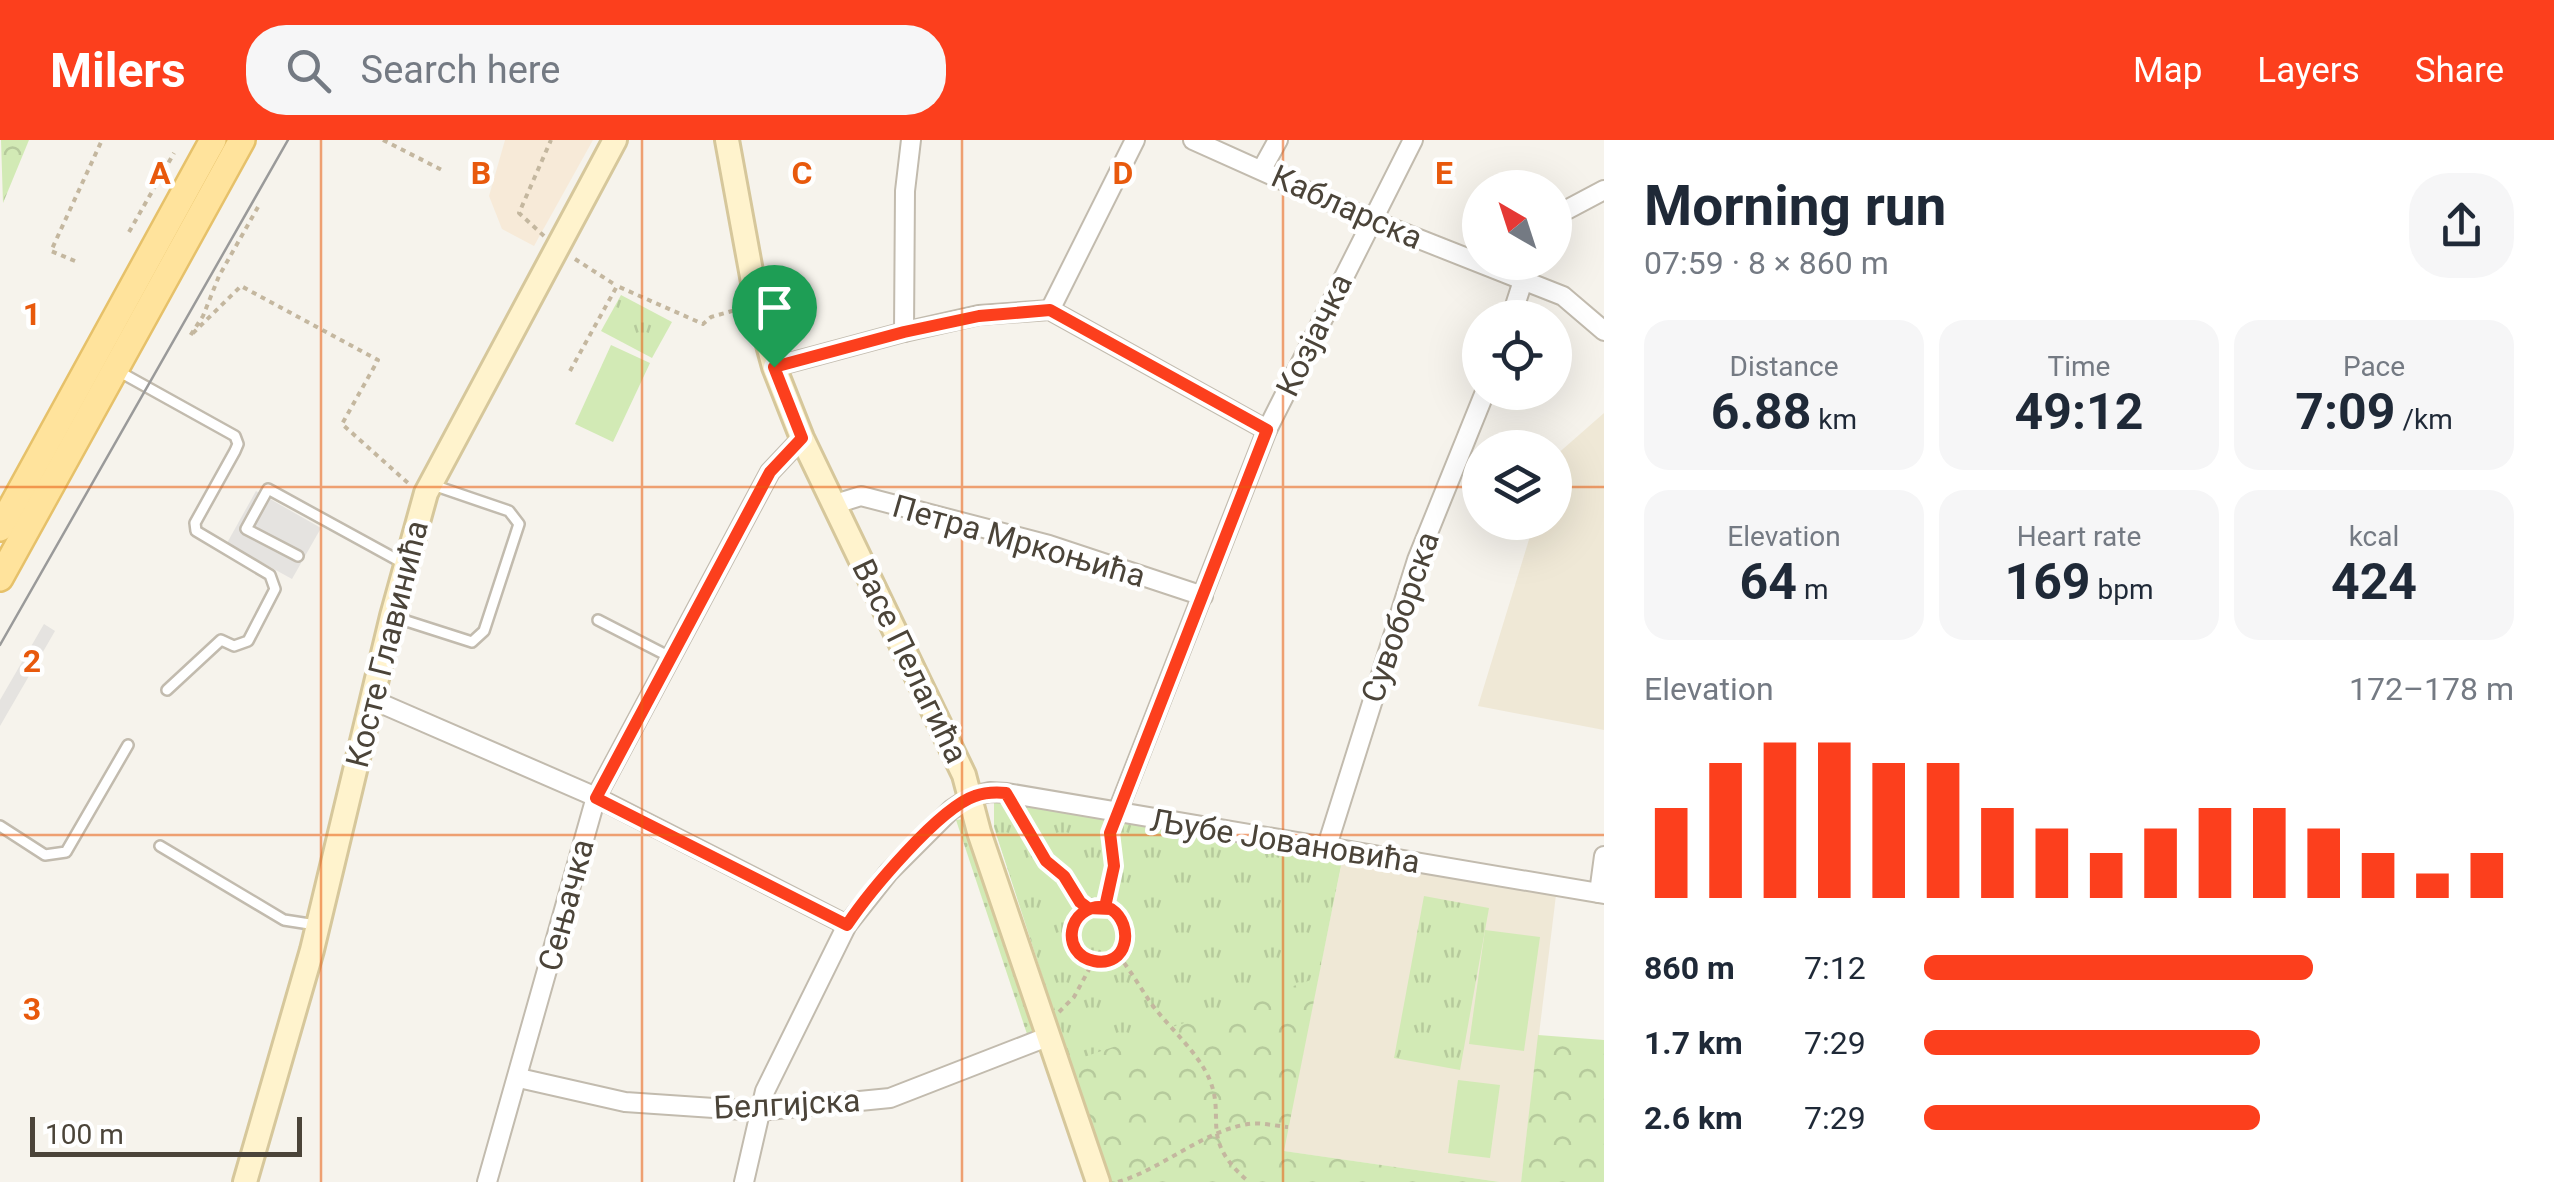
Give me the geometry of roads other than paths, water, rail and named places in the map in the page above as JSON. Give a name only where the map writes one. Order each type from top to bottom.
[{"type":"main road","points":[[0,528],[213,140]]},
{"type":"main road","points":[[0,578],[242,140]]},
{"type":"street","name":"Косте Главинића","points":[[245,1182],[318,925],[392,616],[430,484],[616,140]]},
{"type":"street","name":"Васе Пелагића","points":[[728,140],[757,304],[774,367],[802,438],[953,748],[1098,1182]]},
{"type":"street","points":[[904,332],[905,191],[910,140]]},
{"type":"street","points":[[1050,310],[1135,140]]},
{"type":"street","name":"Кабларска","points":[[1193,140],[1372,220],[1462,250]]},
{"type":"street","points":[[1262,169],[1278,140]]},
{"type":"street","name":"Козјачка","points":[[1117,813],[1267,430],[1413,140]]},
{"type":"street","points":[[1572,207],[1604,190]]},
{"type":"street","name":"Кабларска","points":[[1539,280],[1570,300],[1604,331]]},
{"type":"street","points":[[774,367],[979,316],[1050,310],[1267,430]]},
{"type":"street","name":"Сувоборска","points":[[1327,846],[1417,560],[1478,410]]},
{"type":"street","name":"Сењачка","points":[[487,1182],[596,798],[770,472],[802,438]]},
{"type":"street","name":"Петра Мркоњића","points":[[834,504],[861,496],[1049,546],[1203,596]]},
{"type":"street","points":[[373,700],[596,798],[847,925]]},
{"type":"street","name":"Љубе Јовановића","points":[[972,796],[1006,793],[1601,894],[1604,856]]},
{"type":"street","points":[[744,1182],[758,1111],[774,1069],[847,925],[889,872],[951,810],[972,796]]},
{"type":"street","name":"Белгијска","points":[[519,1078],[625,1102],[758,1111],[901,1095],[1048,1037]]},
{"type":"lane","points":[[116,370],[235,436],[236,451],[195,524],[196,531],[270,575],[274,582],[275,589],[248,640],[234,646],[220,640],[167,690]]},
{"type":"lane","points":[[392,616],[472,642],[484,631],[518,524],[509,512],[430,484]]},
{"type":"lane","points":[[298,556],[246,529],[268,489],[405,565]]},
{"type":"lane","points":[[598,620],[670,657]]},
{"type":"lane","points":[[0,826],[45,855],[66,852],[128,745]]},
{"type":"lane","points":[[160,846],[284,920],[318,925]]},
{"type":"tram line","points":[[0,645],[288,140]]}]
